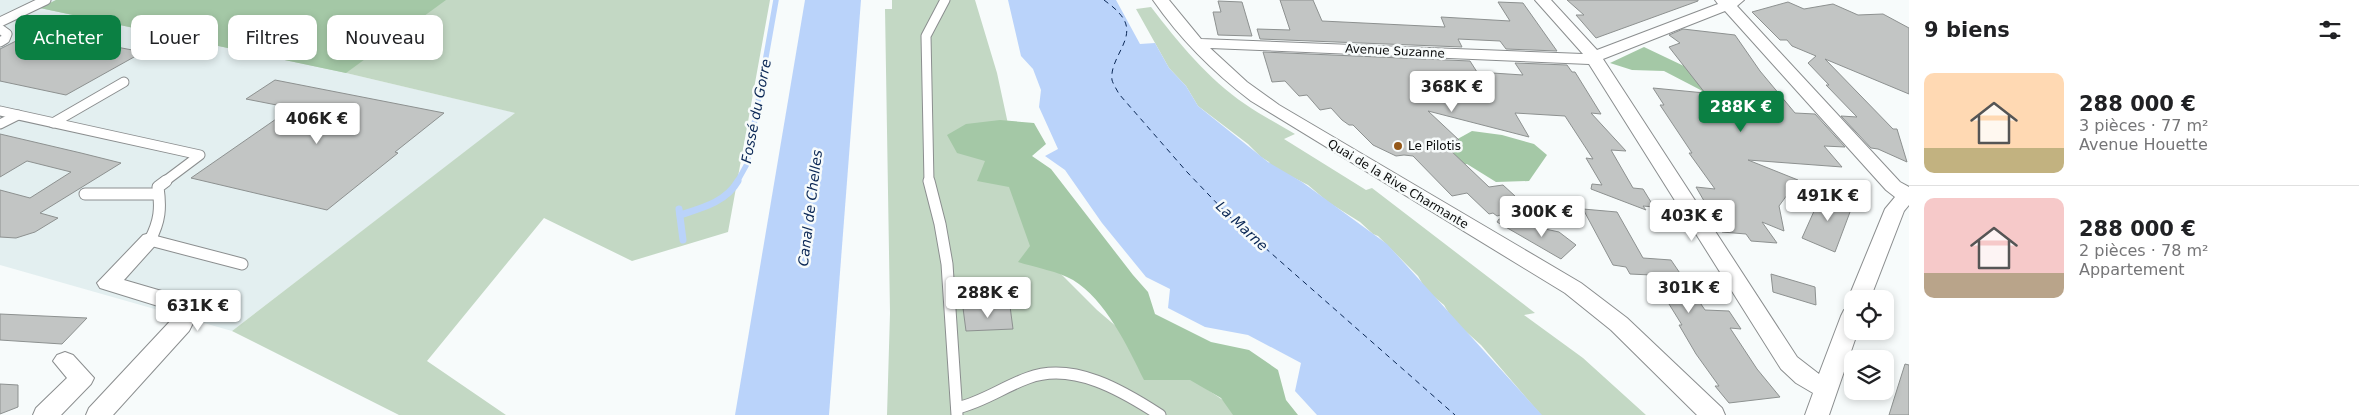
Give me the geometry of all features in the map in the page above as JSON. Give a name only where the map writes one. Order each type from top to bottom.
[{"type":"street","name":"Quai de la Rive Charmante","points":[[1161,0],[1197,44],[1239,85],[1273,109],[1552,275],[1596,304],[1641,344],[1713,415]]},
{"type":"street","points":[[1543,0],[1593,58],[1789,363],[1804,377],[1826,390]]},
{"type":"street","points":[[1593,58],[1729,2],[1888,181],[1908,196],[1895,209],[1864,290]]},
{"type":"street","name":"Avenue Suzanne","points":[[1197,44],[1216,43],[1593,58]]},
{"type":"street","points":[[98,415],[181,325],[185,317],[182,305],[108,283],[150,240]]},
{"type":"street","points":[[1817,415],[1844,339]]},
{"type":"street","points":[[45,415],[82,378],[65,361]]},
{"type":"lane","points":[[0,22],[46,0]]},
{"type":"lane","points":[[945,0],[926,36],[928,160],[929,186],[940,224],[947,264],[957,411],[1029,377],[1050,372],[1071,375],[1102,384],[1160,415]]},
{"type":"lane","points":[[0,30],[7,34],[5,39],[0,42]]},
{"type":"lane","points":[[53,122],[124,82]]},
{"type":"lane","points":[[0,111],[200,156],[168,177],[158,187],[161,206],[159,223],[150,240],[242,264]]},
{"type":"lane","points":[[0,124],[18,115]]},
{"type":"lane","points":[[85,194],[158,194]]},
{"type":"shaded area","points":[[0,0],[56,0],[41,7],[78,15],[15,15],[15,60],[121,60],[121,24],[131,26],[131,60],[218,60],[218,45],[228,47],[228,60],[286,60],[516,113],[232,331],[0,265]]},
{"type":"green space","points":[[56,0],[770,0],[728,232],[632,261],[544,218],[427,361],[506,415],[399,415],[232,331],[515,113],[285,60],[317,60],[317,15],[228,15],[228,48],[218,46],[218,15],[131,15],[131,27],[121,25],[121,15],[73,15],[40,8]]},
{"type":"green space","points":[[56,0],[446,0],[425,15],[327,15],[327,60],[364,60],[346,73],[285,60],[317,60],[317,15],[228,15],[228,48],[218,46],[218,15],[131,15],[131,27],[121,25],[121,15],[73,15],[40,8]]},
{"type":"green space","points":[[892,0],[975,0],[997,73],[1016,161],[1048,261],[1097,310],[1145,351],[1177,369],[1245,415],[887,415],[890,313],[885,9],[892,9]]},
{"type":"green space","points":[[1151,7],[1183,46],[1218,83],[1251,108],[1295,134],[1284,139],[1366,190],[1372,188],[1535,313],[1524,315],[1583,358],[1646,415],[1541,415],[1481,345],[1453,320],[1444,305],[1426,290],[1418,276],[1378,236],[1328,202],[1308,185],[1271,166],[1269,162],[1248,144],[1198,106],[1186,86],[1169,68],[1136,9]]},
{"type":"green space","points":[[1644,47],[1686,67],[1716,98],[1664,71],[1632,70],[1610,63]]},
{"type":"green space","points":[[1000,120],[1034,123],[1046,144],[1032,156],[1051,169],[1148,292],[1155,314],[1211,342],[1249,350],[1278,370],[1286,400],[1298,415],[1233,415],[1221,398],[1190,380],[1144,380],[1131,353],[1114,325],[1105,311],[1085,288],[1061,275],[1018,262],[1030,246],[1009,187],[977,181],[985,161],[957,153],[947,135],[966,124]]},
{"type":"green space","points":[[1472,131],[1502,135],[1534,144],[1547,155],[1529,181],[1496,182],[1467,164],[1442,167],[1427,156]]},
{"type":"water","name":"Canal de Chelles","points":[[805,0],[861,0],[829,415],[735,415]]},
{"type":"water","name":"La Marne","points":[[1008,0],[1116,0],[1140,44],[1155,43],[1169,68],[1186,86],[1198,106],[1268,162],[1302,182],[1387,244],[1542,415],[1317,415],[1295,391],[1301,363],[1248,335],[1205,327],[1168,308],[1170,289],[1146,277],[1102,223],[1065,170],[1045,156],[1058,149],[1039,107],[1041,90],[1033,69],[1021,56]]},
{"type":"building","points":[[1280,0],[1313,0],[1322,21],[1445,27],[1441,17],[1510,21],[1498,2],[1523,3],[1557,51],[1506,49],[1500,41],[1458,39],[1462,47],[1260,39],[1257,29],[1290,30]]},
{"type":"building","points":[[1567,0],[1698,1],[1596,38],[1576,15],[1584,15]]},
{"type":"building","points":[[1218,1],[1242,2],[1252,36],[1218,35],[1213,12],[1221,12]]},
{"type":"building","points":[[1788,2],[1804,9],[1833,4],[1858,15],[1883,14],[1909,28],[1909,94],[1825,59],[1893,129],[1897,129],[1907,162],[1878,149],[1871,148],[1841,116],[1857,117],[1808,63],[1816,56],[1792,46],[1787,40],[1780,40],[1752,12]]},
{"type":"building","points":[[1683,29],[1735,35],[1760,71],[1795,113],[1815,114],[1845,147],[1824,146],[1842,167],[1748,160],[1798,180],[1779,206],[1784,231],[1762,222],[1777,243],[1751,241],[1746,234],[1722,232],[1696,187],[1715,189],[1689,153],[1692,153],[1660,105],[1664,105],[1653,88],[1705,93],[1669,47],[1680,43],[1669,35]]},
{"type":"building","points":[[15,42],[15,60],[121,60],[121,48],[131,50],[131,59],[66,95],[0,81],[0,49]]},
{"type":"building","points":[[1263,52],[1470,61],[1477,72],[1523,75],[1515,63],[1567,65],[1572,72],[1575,72],[1601,114],[1591,113],[1626,151],[1611,150],[1633,188],[1643,189],[1654,207],[1643,206],[1646,210],[1591,189],[1592,184],[1602,185],[1586,158],[1593,159],[1565,116],[1515,113],[1529,137],[1428,111],[1459,140],[1455,141],[1460,146],[1448,148],[1489,187],[1503,185],[1528,208],[1497,216],[1493,213],[1489,214],[1467,193],[1452,196],[1413,156],[1396,156],[1373,145],[1353,125],[1349,125],[1342,120],[1331,108],[1320,110],[1307,95],[1299,96],[1285,81],[1272,82]]},
{"type":"building","points":[[275,80],[444,113],[327,210],[191,178],[292,108],[246,99]]},
{"type":"building","points":[[0,134],[121,163],[40,213],[58,218],[35,232],[16,238],[0,237],[0,190],[30,198],[71,172],[27,161],[0,177]]},
{"type":"building","points":[[1823,191],[1853,204],[1835,252],[1802,238]]},
{"type":"building","points":[[1583,209],[1617,212],[1643,258],[1671,260],[1705,310],[1729,311],[1741,329],[1730,328],[1757,369],[1780,397],[1729,403],[1715,386],[1719,386],[1696,354],[1679,325],[1682,325],[1651,275],[1630,274],[1626,267],[1613,265]]},
{"type":"building","points":[[1499,219],[1559,232],[1576,245],[1561,259],[1497,222]]},
{"type":"building","points":[[1771,274],[1815,287],[1816,305],[1773,292]]},
{"type":"building","points":[[1010,306],[1013,329],[966,331],[963,308]]},
{"type":"building","points":[[0,314],[87,318],[62,344],[0,340]]},
{"type":"building","points":[[1905,364],[1909,365],[1909,415],[1889,415]]},
{"type":"building","points":[[0,384],[18,385],[18,407],[0,414]]},
{"type":"waterway","name":"Fossé du Gorre","points":[[737,182],[747,164],[776,0]]},
{"type":"waterway","name":"Fossé du Gorre","points":[[680,215],[705,207],[720,199],[738,181]]},
{"type":"waterway","points":[[679,209],[683,240]]},
{"type":"ferry route","points":[[1104,0],[1119,13],[1125,21],[1127,30],[1126,38],[1112,71],[1112,80],[1119,94],[1187,172],[1230,217],[1455,415]]},
{"type":"place","name":"Le Pilotis","points":[[1398,146]]}]
